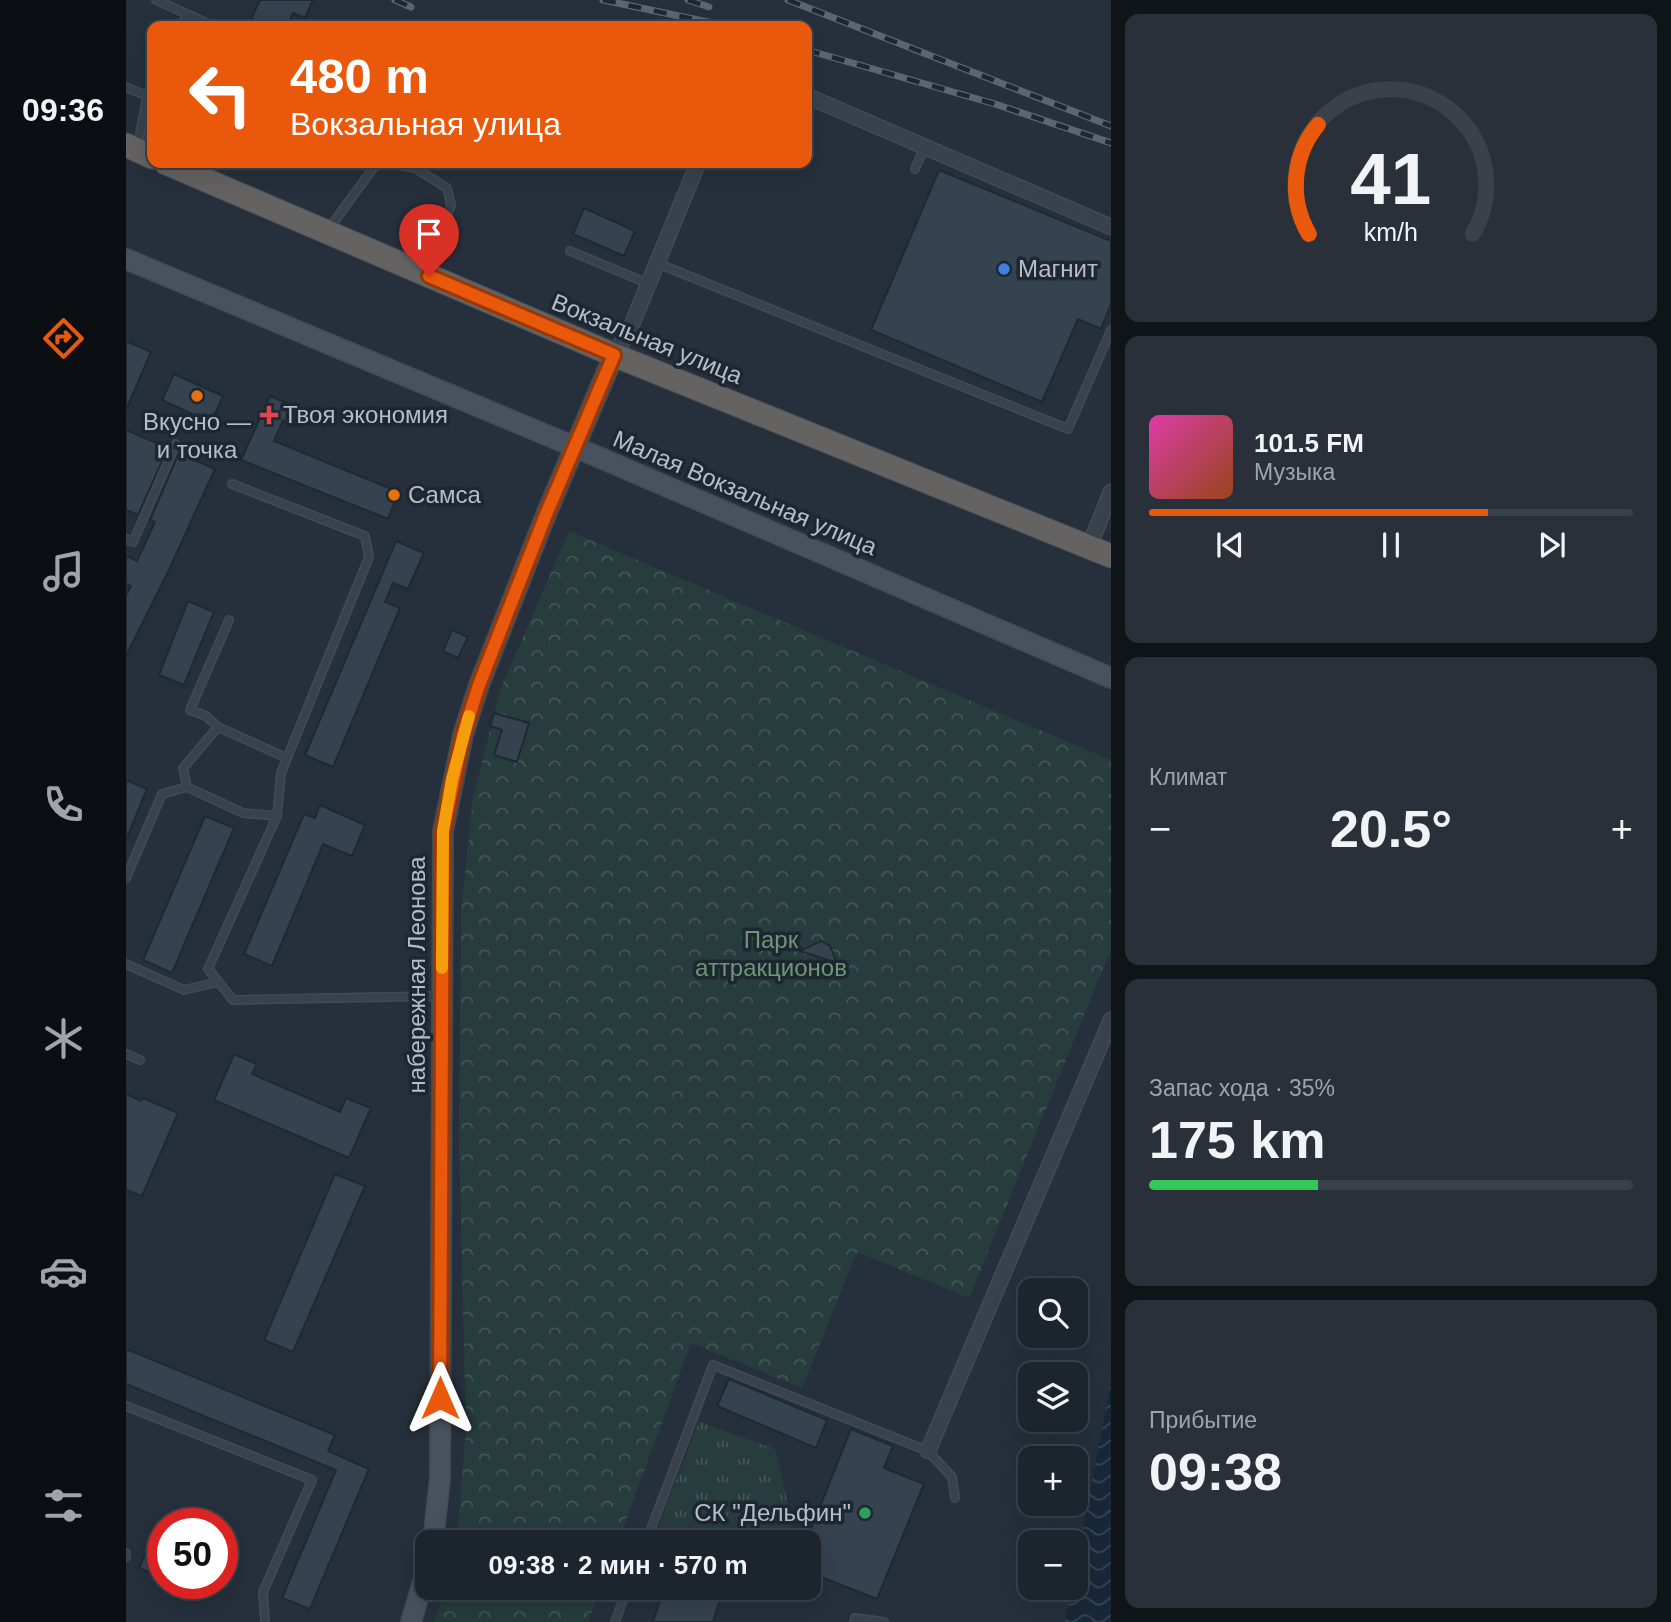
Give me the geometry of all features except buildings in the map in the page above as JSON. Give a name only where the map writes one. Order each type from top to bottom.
[{"type":"highway","name":"Вокзальная улица","points":[[178,168],[614,355],[1111,556]]},
{"type":"main road","name":"Малая Вокзальная улица","points":[[126,259],[575,447],[1111,678]]},
{"type":"main road","name":"набережная Леонова","points":[[434,1530],[439,1478],[443,831],[463,735],[500,629],[614,355]]},
{"type":"main road","points":[[411,1622],[418,1600]]},
{"type":"street","points":[[812,98],[1111,227]]},
{"type":"street","points":[[614,355],[630,329],[659,264],[696,168]]},
{"type":"street","points":[[1089,547],[1111,492]]},
{"type":"street","points":[[928,1451],[1110,1024]]},
{"type":"lane","points":[[156,0],[203,21]]},
{"type":"lane","points":[[184,21],[187,14]]},
{"type":"lane","points":[[126,87],[147,96],[138,151]]},
{"type":"lane","points":[[915,169],[925,145]]},
{"type":"lane","points":[[326,232],[373,168]]},
{"type":"lane","points":[[415,168],[447,188],[451,205],[429,276]]},
{"type":"lane","points":[[570,251],[650,284]]},
{"type":"lane","points":[[659,264],[1068,429],[1111,330]]},
{"type":"lane","points":[[126,539],[132,542],[176,444]]},
{"type":"lane","points":[[233,484],[365,536],[369,557],[281,773],[277,816],[208,969],[233,1000],[442,996]]},
{"type":"lane","points":[[229,620],[190,710],[206,716],[218,727],[287,758]]},
{"type":"lane","points":[[187,787],[183,768],[218,727]]},
{"type":"lane","points":[[126,878],[162,794],[187,787],[243,813],[277,816]]},
{"type":"lane","points":[[126,964],[184,990],[218,982]]},
{"type":"lane","points":[[126,1054],[141,1060]]},
{"type":"lane","points":[[651,1530],[713,1365],[928,1451],[953,1477],[955,1497]]},
{"type":"lane","points":[[126,1406],[312,1480],[263,1592],[265,1622]]},
{"type":"lane","points":[[615,1622],[623,1600]]},
{"type":"lane","points":[[854,1622],[855,1618],[884,1622]]},
{"type":"green space","name":"Парк аттракционов","points":[[569,531],[1111,760],[1111,949],[969,1298],[857,1252],[802,1388],[691,1343],[622,1530],[457,1530],[466,1426],[459,1144],[461,911],[473,798],[500,690]]},
{"type":"green space","points":[[699,1422],[775,1449],[793,1525],[791,1530],[667,1530],[658,1527]]},
{"type":"green space","points":[[442,1600],[596,1600],[588,1622],[434,1622]]},
{"type":"water","points":[[1111,1383],[1111,1622],[1065,1622],[1069,1600],[1088,1600],[1088,1530],[1082,1530],[1085,1516],[1088,1516],[1088,1500]]},
{"type":"railway","points":[[395,0],[411,7]]},
{"type":"railway","points":[[603,0],[703,21]]},
{"type":"railway","points":[[688,0],[709,7]]},
{"type":"railway","points":[[788,0],[1111,126]]},
{"type":"railway","points":[[812,51],[995,104],[1111,143]]},
{"type":"slow traffic","points":[[442,968],[443,831],[452,779],[469,716]]},
{"type":"place","name":"Магнит","points":[[1004,269]]},
{"type":"place","name":"Вкусно — и точка","points":[[197,396]]},
{"type":"place","name":"Твоя экономия","points":[[269,415]]},
{"type":"place","name":"Самса","points":[[394,495]]},
{"type":"place","name":"СК \"Дельфин\"","points":[[865,1513]]},
{"type":"route","points":[[429,276],[614,355],[547,512],[479,685],[452,779],[443,831],[440,1398]]}]
